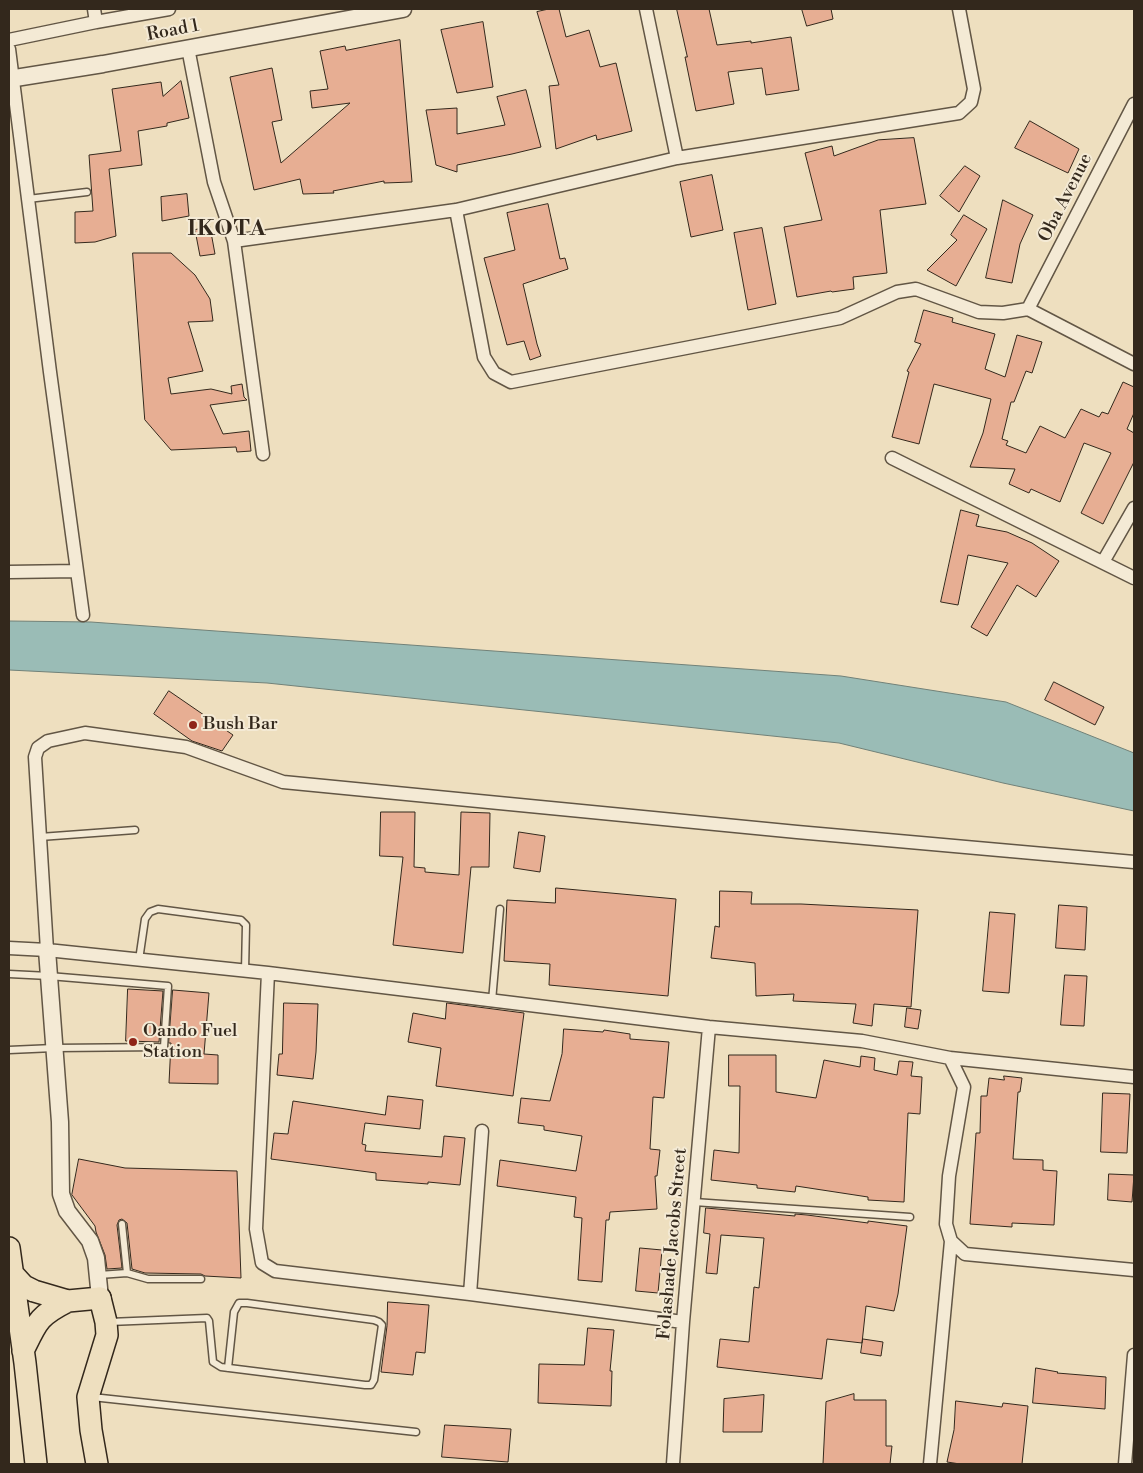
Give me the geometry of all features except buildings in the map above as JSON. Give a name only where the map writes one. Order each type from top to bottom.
[{"type":"main road","points":[[9,1248],[36,1464]]},
{"type":"main road","points":[[13,1274],[24,1286],[34,1291],[68,1301]]},
{"type":"main road","points":[[23,1351],[36,1322],[49,1310],[68,1301],[100,1298],[107,1335],[88,1397],[91,1430],[98,1464]]},
{"type":"street","points":[[9,40],[95,15],[169,9]]},
{"type":"street","name":"Road 1","points":[[11,78],[103,64],[377,11],[403,9]]},
{"type":"street","points":[[646,9],[677,158]]},
{"type":"street","points":[[234,241],[456,210],[677,158],[959,113],[971,102],[974,89],[959,9]]},
{"type":"street","points":[[188,48],[214,182],[234,241],[263,454]]},
{"type":"street","points":[[9,49],[11,78],[83,615]]},
{"type":"street","name":"Oba Avenue","points":[[1028,309],[1134,104]]},
{"type":"street","points":[[456,210],[484,357],[494,373],[511,382],[840,318],[897,292],[916,289],[979,312],[1003,313],[1028,309],[1134,364]]},
{"type":"street","points":[[892,458],[1134,578]]},
{"type":"street","points":[[1103,562],[1134,508]]},
{"type":"street","points":[[9,572],[77,571]]},
{"type":"street","points":[[100,1298],[96,1258],[90,1241],[67,1211],[61,1194],[60,1122],[35,757],[38,748],[48,741],[85,733],[186,747],[283,782],[787,831],[1134,862]]},
{"type":"street","points":[[9,948],[47,950],[268,973],[709,1027],[862,1041],[950,1058],[1134,1077]]},
{"type":"street","points":[[268,973],[256,1229],[262,1263],[275,1271],[683,1322]]},
{"type":"street","name":"Folashade Jacobs Street","points":[[673,1464],[683,1322],[709,1027]]},
{"type":"street","points":[[930,1464],[952,1242],[946,1224],[949,1176],[964,1087],[950,1058]]},
{"type":"street","points":[[470,1294],[482,1131]]},
{"type":"street","points":[[952,1242],[965,1254],[1134,1270]]},
{"type":"street","points":[[1128,1460],[1134,1355]]},
{"type":"lane","points":[[28,199],[87,192]]},
{"type":"lane","points":[[40,837],[135,830]]},
{"type":"lane","points":[[139,960],[145,919],[150,912],[158,909],[241,920],[246,925],[245,971]]},
{"type":"lane","points":[[492,1000],[500,909]]},
{"type":"lane","points":[[9,974],[168,986],[164,1047],[9,1050]]},
{"type":"lane","points":[[694,1202],[910,1217]]},
{"type":"lane","points":[[122,1224],[127,1273]]},
{"type":"lane","points":[[98,1276],[127,1273],[148,1279],[201,1279]]},
{"type":"lane","points":[[106,1322],[207,1318],[210,1321],[213,1362],[221,1368],[371,1385],[374,1380],[382,1326],[374,1320],[238,1303],[234,1312],[228,1368]]},
{"type":"lane","points":[[88,1397],[416,1432]]},
{"type":"water","points":[[9,621],[91,622],[841,676],[1006,702],[1134,753],[1134,811],[1003,783],[839,743],[267,683],[9,670]]},
{"type":"place","name":"Bush Bar","points":[[193,725]]},
{"type":"place","name":"Oando Fuel Station","points":[[133,1042]]},
{"type":"district","name":"IKOTA","points":[[227,230]]}]
